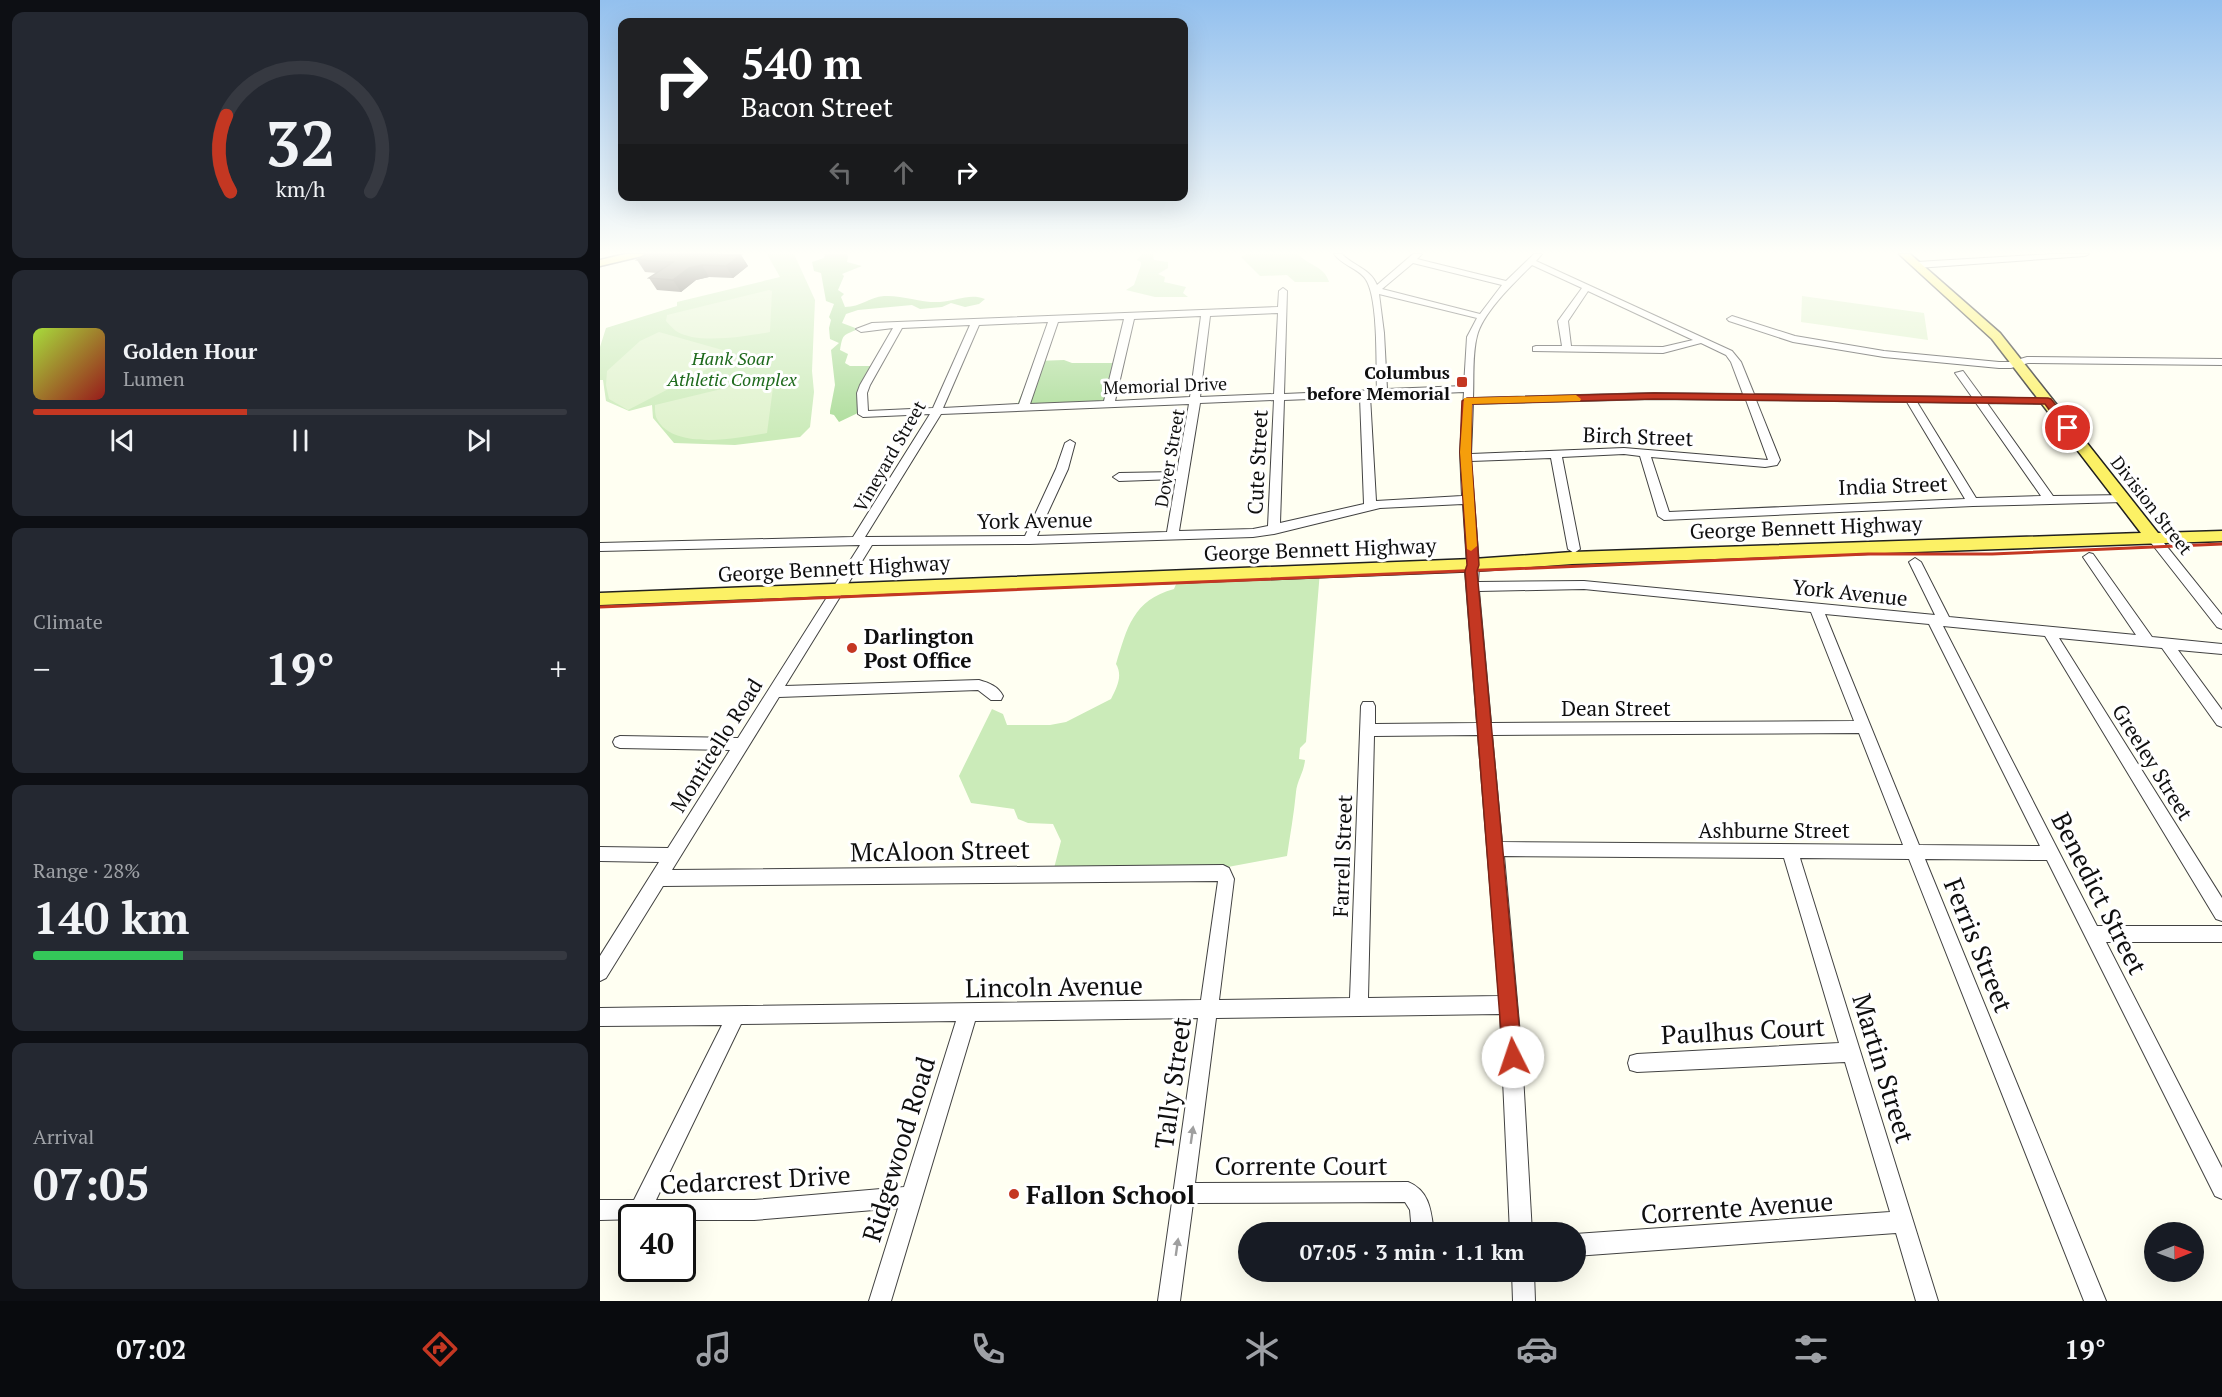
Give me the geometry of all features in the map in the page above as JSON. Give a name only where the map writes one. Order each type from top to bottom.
[{"type":"main road","name":"Division Street","points":[[1972,315],[1996,336],[2019,363],[2153,537]]},
{"type":"main road","name":"George Bennett Highway","points":[[600,599],[1473,565],[1572,558],[2222,536]]},
{"type":"street","points":[[1109,404],[1130,315]]},
{"type":"street","points":[[861,329],[872,326],[1141,315]]},
{"type":"street","name":"Dover Street","points":[[1172,536],[1195,400],[1206,315]]},
{"type":"street","name":"Cute Street","points":[[1274,530],[1282,315]]},
{"type":"street","points":[[1377,315],[1382,392]]},
{"type":"street","points":[[1473,315],[1482,317],[1472,338],[1467,401],[1467,500],[1473,565],[1471,571],[1509,1005],[1520,1222]]},
{"type":"street","points":[[1567,315],[1563,321],[1567,350]]},
{"type":"street","points":[[1648,315],[1725,350],[1733,357],[1749,398]]},
{"type":"street","points":[[1023,408],[1054,319]]},
{"type":"street","points":[[1732,319],[1793,339],[1884,354],[1972,363],[2011,365],[2027,360],[2222,362]]},
{"type":"street","name":"Vineyard Street","points":[[863,540],[936,411],[976,322]]},
{"type":"street","name":"Memorial Drive","points":[[899,325],[865,385],[862,393],[863,414],[1468,389]]},
{"type":"street","points":[[1536,349],[1664,350],[1703,340]]},
{"type":"street","points":[[1960,373],[2050,501]]},
{"type":"street","points":[[1365,393],[1370,506]]},
{"type":"street","points":[[1467,401],[1654,396],[2048,401]]},
{"type":"street","name":"Birch Street","points":[[1466,458],[1624,450],[1773,463],[1774,460],[1749,398]]},
{"type":"street","points":[[1910,399],[1973,502]]},
{"type":"street","points":[[1029,540],[1062,469],[1070,443]]},
{"type":"street","name":"India Street","points":[[1644,452],[1664,516],[1973,502],[2124,498]]},
{"type":"street","points":[[1556,454],[1574,549]]},
{"type":"street","points":[[1119,477],[1182,475]]},
{"type":"street","name":"York Avenue","points":[[600,547],[707,542],[1029,540],[1253,533],[1370,506],[1467,500]]},
{"type":"street","name":"Division Street","points":[[2153,537],[2222,624]]},
{"type":"street","name":"Monticello Road","points":[[600,972],[837,590],[863,540]]},
{"type":"street","points":[[2089,556],[2148,642]]},
{"type":"street","name":"Benedict Street","points":[[1915,562],[1939,620],[2052,853],[2222,1189]]},
{"type":"street","name":"York Avenue","points":[[1473,587],[1584,585],[2222,649]]},
{"type":"street","name":"Ferris Street","points":[[1816,608],[2095,1301]]},
{"type":"street","name":"Greeley Street","points":[[2049,632],[2222,913]]},
{"type":"street","points":[[2166,643],[2222,721]]},
{"type":"street","points":[[774,692],[979,686],[987,688],[996,696]]},
{"type":"street","name":"Farrell Street","points":[[1359,1007],[1368,706]]},
{"type":"street","name":"Dean Street","points":[[1367,730],[1864,727]]},
{"type":"street","points":[[620,742],[742,744]]},
{"type":"street","name":"Ashburne Street","points":[[1496,849],[2052,853]]},
{"type":"street","name":"Martin Street","points":[[1790,851],[1927,1301]]},
{"type":"street","points":[[600,854],[672,855]]},
{"type":"street","name":"McAloon Street","points":[[658,878],[1223,873]]},
{"type":"street","name":"Tally Street","points":[[1169,1301],[1226,879],[1223,873]]},
{"type":"street","points":[[2093,934],[2222,934]]},
{"type":"street","name":"Lincoln Avenue","points":[[600,1017],[1509,1005]]},
{"type":"street","name":"Ridgewood Road","points":[[880,1301],[968,1013]]},
{"type":"street","points":[[642,1204],[736,1015]]},
{"type":"street","name":"Paulhus Court","points":[[1637,1063],[1851,1052]]},
{"type":"street","name":"Corrente Court","points":[[1184,1193],[1408,1192],[1415,1196],[1420,1205],[1422,1222]]},
{"type":"street","name":"Cedarcrest Drive","points":[[696,1211],[754,1210],[912,1197]]},
{"type":"street","name":"Cedarcrest Drive","points":[[600,1210],[618,1210]]},
{"type":"street","name":"Corrente Avenue","points":[[1586,1244],[1903,1222]]},
{"type":"street","points":[[1523,1282],[1524,1301]]},
{"type":"green space","name":"Hank Soar Athletic Complex","points":[[649,315],[814,315],[812,371],[814,392],[810,427],[800,437],[735,445],[674,443],[653,418],[652,405],[629,411],[606,401],[603,380],[600,380],[600,347],[606,328]]},
{"type":"green space","points":[[667,315],[771,315],[770,332],[749,336],[696,338],[676,331],[666,321]]},
{"type":"green space","points":[[830,315],[846,315],[842,323],[858,329],[843,338],[840,350],[848,354],[845,363],[850,366],[873,366],[860,412],[839,422],[834,415],[830,414],[835,385],[831,350],[839,343],[830,339],[831,320]]},
{"type":"green space","points":[[1801,315],[1924,315],[1928,340],[1801,322]]},
{"type":"green space","points":[[659,332],[733,353],[732,356],[628,410],[609,399],[606,385],[607,371],[640,341]]},
{"type":"green space","points":[[1064,360],[1072,363],[1115,363],[1105,404],[1016,407],[1036,361]]},
{"type":"green space","points":[[767,378],[774,380],[767,433],[725,439],[692,439],[665,429],[656,418],[655,405]]},
{"type":"green space","points":[[1320,571],[1306,742],[1300,748],[1299,759],[1305,760],[1297,788],[1287,856],[1201,872],[1052,876],[1061,841],[1053,824],[1028,823],[1018,819],[1014,809],[971,803],[959,776],[992,709],[1003,714],[1007,725],[1050,725],[1066,722],[1111,699],[1119,677],[1116,664],[1128,627],[1149,600],[1174,589],[1179,577]]},
{"type":"railway","points":[[600,607],[1868,554],[1992,554],[2222,544]]},
{"type":"slow traffic","points":[[1471,546],[1467,500],[1467,401],[1576,399]]},
{"type":"place","name":"Columbus before Memorial","points":[[1462,382]]},
{"type":"place","name":"Darlington Post Office","points":[[852,648]]},
{"type":"place","name":"Fallon School","points":[[1014,1194]]},
{"type":"route","points":[[1513,1057],[1471,571],[1473,565],[1466,458],[1467,401],[1654,396],[2048,401],[2068,428]]}]
